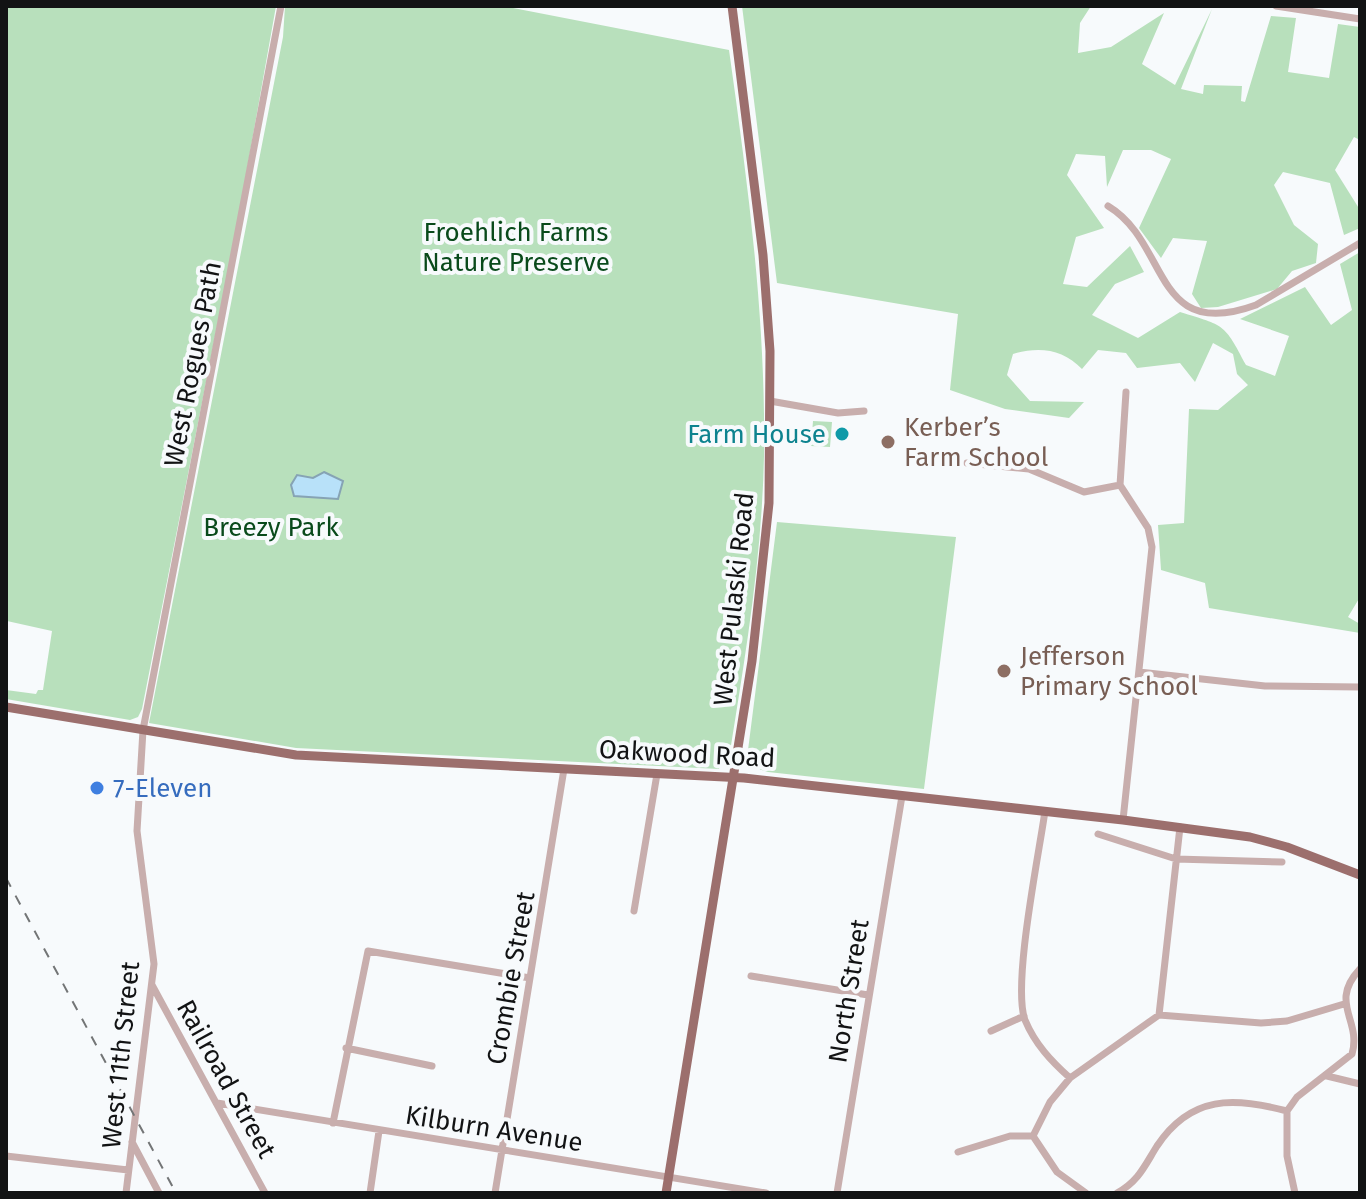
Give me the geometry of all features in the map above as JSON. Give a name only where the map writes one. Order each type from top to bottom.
[{"type":"main road","name":"West Pulaski Road","points":[[666,1193],[734,777],[761,593],[769,503],[770,401],[763,255],[732,6]]},
{"type":"main road","name":"Oakwood Road","points":[[6,707],[296,755],[734,777],[1180,827],[1287,847],[1360,875]]},
{"type":"street","name":"West Rogues Path","points":[[143,730],[281,6]]},
{"type":"street","points":[[1276,6],[1360,19]]},
{"type":"street","points":[[1108,206],[1126,217],[1173,295],[1199,313],[1239,311],[1256,305],[1360,243]]},
{"type":"street","points":[[1123,820],[1152,547],[1148,528],[1120,485],[1126,392]]},
{"type":"street","points":[[770,401],[838,413],[864,411]]},
{"type":"street","points":[[967,463],[1029,469],[1084,492],[1120,485]]},
{"type":"street","points":[[1139,672],[1265,686],[1360,687]]},
{"type":"street","name":"West 11th Street","points":[[126,1193],[152,985],[152,946],[137,831],[143,730]]},
{"type":"street","name":"Crombie Street","points":[[495,1193],[564,769]]},
{"type":"street","points":[[634,911],[657,774]]},
{"type":"street","name":"North Street","points":[[837,1193],[902,796]]},
{"type":"street","points":[[1045,811],[1024,961],[1024,1016],[1039,1047],[1070,1078]]},
{"type":"street","points":[[1159,1015],[1180,827]]},
{"type":"street","points":[[1098,834],[1176,859],[1282,862]]},
{"type":"street","points":[[333,1123],[368,951],[530,978]]},
{"type":"street","points":[[1295,1193],[1286,1147],[1287,1111],[1313,1084],[1352,1054],[1356,1033],[1344,1004],[1349,984],[1360,969]]},
{"type":"street","points":[[751,976],[868,995]]},
{"type":"street","name":"Railroad Street","points":[[152,985],[265,1193]]},
{"type":"street","points":[[1033,1136],[1050,1102],[1070,1078],[1159,1015],[1261,1023],[1287,1021],[1344,1004]]},
{"type":"street","points":[[991,1031],[1024,1016]]},
{"type":"street","points":[[346,1048],[432,1066]]},
{"type":"street","points":[[1327,1076],[1360,1084]]},
{"type":"street","points":[[1117,1193],[1143,1173],[1157,1147],[1190,1113],[1214,1102],[1240,1100],[1287,1111]]},
{"type":"street","name":"Kilburn Avenue","points":[[217,1103],[766,1193]]},
{"type":"street","points":[[370,1193],[379,1131]]},
{"type":"street","points":[[958,1152],[1010,1136],[1033,1136]]},
{"type":"street","points":[[1033,1136],[1057,1172],[1086,1193]]},
{"type":"street","points":[[131,1140],[159,1193]]},
{"type":"street","points":[[6,1156],[128,1170]]},
{"type":"green space","points":[[6,6],[276,6],[239,214],[142,709],[138,717],[130,720],[6,699],[6,690],[36,694],[38,690],[43,690],[52,631],[7,621],[6,625]]},
{"type":"green space","name":"Froehlich Farms Nature Preserve","points":[[285,6],[503,6],[729,50],[759,303],[764,456],[760,532],[747,645],[729,758],[722,761],[719,769],[296,748],[149,723],[283,37]]},
{"type":"green space","points":[[742,6],[1091,6],[1080,23],[1078,53],[1111,47],[1164,13],[1142,64],[1175,85],[1212,9],[1181,89],[1203,94],[1204,85],[1242,86],[1241,101],[1245,102],[1271,16],[1296,18],[1288,72],[1329,78],[1338,24],[1360,27],[1360,140],[1354,137],[1335,170],[1360,210],[1360,228],[1344,235],[1330,183],[1283,172],[1274,185],[1294,225],[1318,244],[1316,263],[1292,271],[1277,289],[1218,307],[1201,308],[1192,294],[1207,241],[1173,238],[1161,258],[1139,228],[1171,159],[1151,150],[1123,150],[1107,187],[1105,156],[1076,154],[1067,175],[1104,228],[1076,237],[1063,284],[1087,287],[1130,246],[1144,272],[1115,284],[1092,315],[1138,338],[1180,312],[1206,320],[1227,333],[1246,365],[1275,376],[1289,336],[1240,319],[1305,287],[1331,325],[1352,310],[1340,264],[1360,252],[1360,597],[1348,617],[1360,624],[1360,633],[1209,608],[1205,583],[1161,570],[1158,525],[1184,523],[1189,409],[1218,410],[1248,385],[1237,374],[1233,354],[1213,343],[1195,382],[1180,363],[1137,368],[1126,353],[1098,350],[1082,369],[1067,357],[1050,351],[1013,354],[1007,375],[1030,401],[1084,402],[1069,418],[1005,409],[950,390],[958,314],[777,283]]},
{"type":"green space","points":[[813,421],[832,422],[830,447],[811,446]]},
{"type":"green space","points":[[777,522],[956,537],[924,789],[768,772],[749,766],[747,758]]},
{"type":"water","points":[[324,472],[343,481],[338,499],[294,496],[291,485],[297,475],[313,478]]},
{"type":"railway","points":[[6,878],[176,1193]]},
{"type":"place","name":"Farm House","points":[[842,434]]},
{"type":"place","name":"Kerber’s Farm School","points":[[888,442]]},
{"type":"place","name":"Jefferson Primary School","points":[[1004,671]]},
{"type":"place","name":"7-Eleven","points":[[97,788]]},
{"type":"park label","name":"Breezy Park","points":[[271,527]]}]
